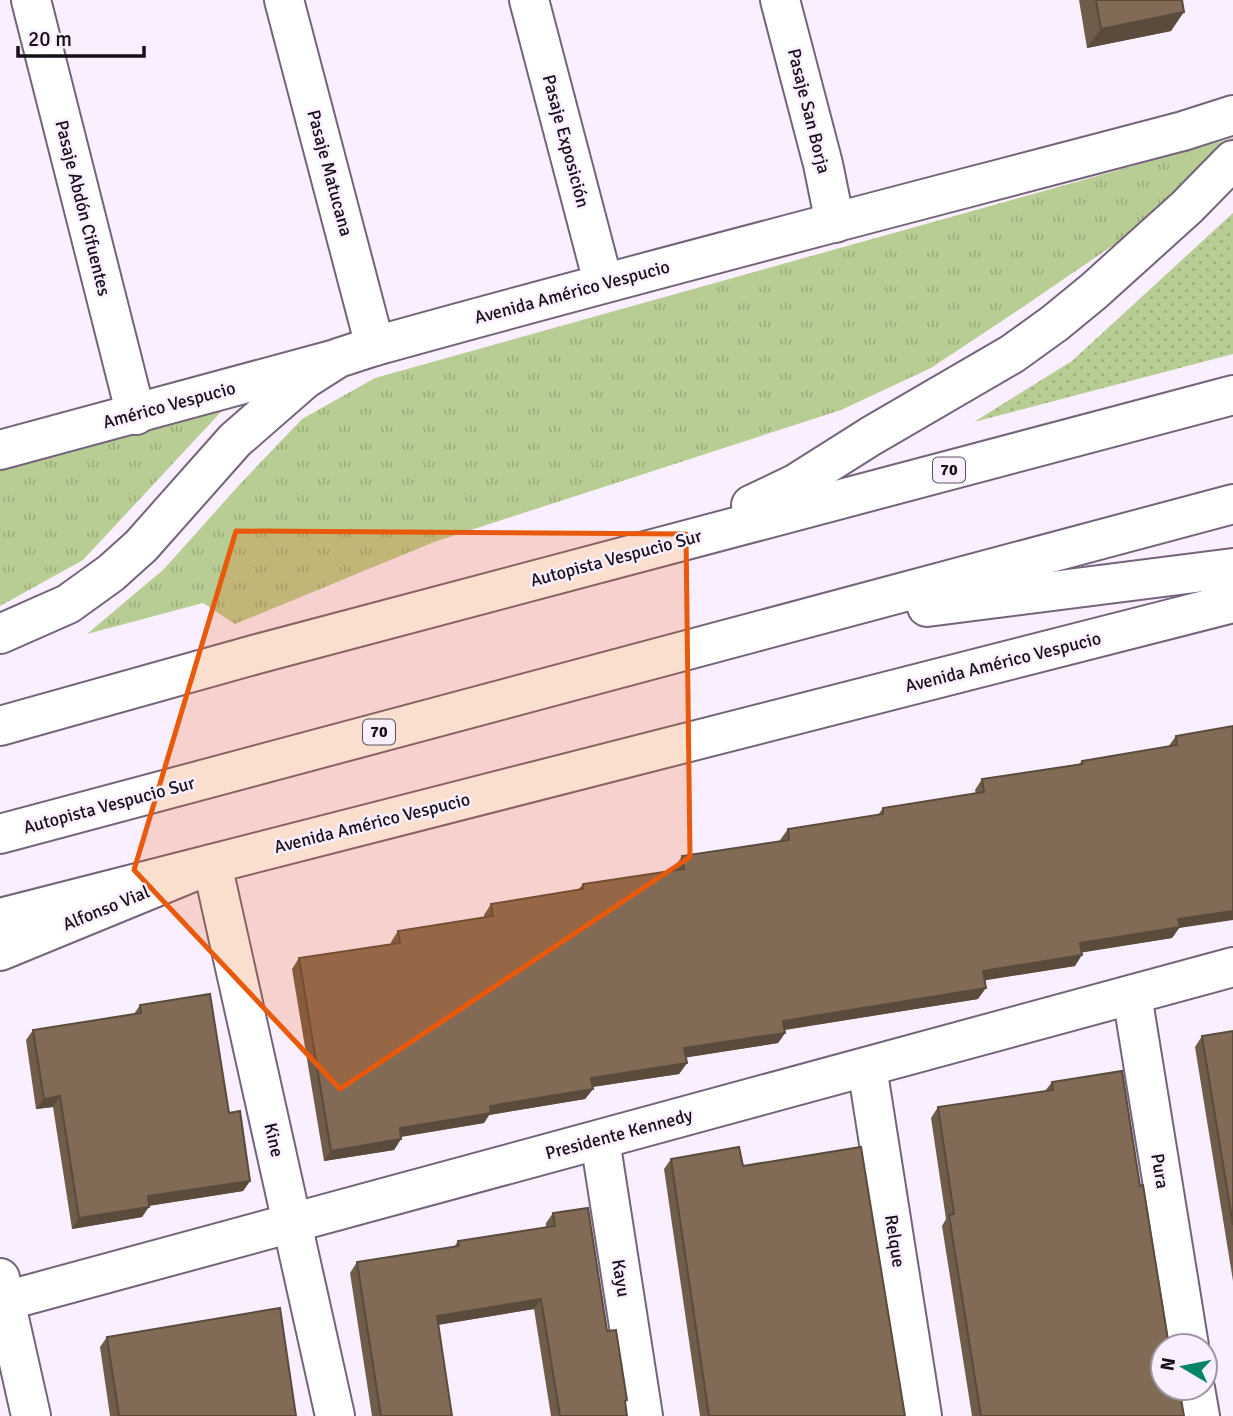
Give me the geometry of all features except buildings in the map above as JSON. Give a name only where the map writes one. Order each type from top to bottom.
[{"type":"main road","name":"Pasaje Abdón Cifuentes","points":[[31,0],[136,415]]},
{"type":"main road","name":"Pasaje Matucana","points":[[284,0],[376,346]]},
{"type":"main road","name":"Pasaje Exposición","points":[[529,0],[603,282]]},
{"type":"main road","name":"Pasaje San Borja","points":[[780,0],[823,164],[835,223]]},
{"type":"main road","name":"Avenida Américo Vespucio","points":[[0,634],[68,604],[111,573],[141,546],[235,440],[306,379],[338,358],[603,282],[1183,131],[1233,115]]},
{"type":"main road","points":[[665,545],[795,484],[871,436],[1012,355],[1094,291],[1187,207],[1233,160]]},
{"type":"main road","name":"Américo Vespucio","points":[[0,450],[338,358]]},
{"type":"main road","name":"Autopista Vespucio Sur","points":[[0,726],[257,654],[1233,395]]},
{"type":"main road","name":"Autopista Vespucio Sur","points":[[0,834],[1233,504]]},
{"type":"main road","points":[[779,625],[1233,568]]},
{"type":"main road","name":"Avenida Américo Vespucio","points":[[0,918],[1233,603]]},
{"type":"main road","name":"Alfonso Vial","points":[[0,951],[212,864]]},
{"type":"main road","name":"Kine","points":[[212,864],[335,1416]]},
{"type":"main road","name":"Presidente Kennedy","points":[[2,1290],[293,1223],[1233,967]]},
{"type":"main road","name":"Pura","points":[[1132,995],[1187,1332]]},
{"type":"main road","name":"Relque","points":[[867,1067],[922,1416]]},
{"type":"main road","name":"Kayu","points":[[600,1140],[643,1416]]},
{"type":"main road","points":[[2,1290],[31,1416]]},
{"type":"highlighted area","points":[[236,531],[686,534],[690,857],[340,1089],[134,870]]},
{"type":"green space","points":[[1233,138],[1233,149],[1134,231],[931,368],[841,410],[434,542],[235,624],[203,603],[87,634],[164,569],[302,419],[375,378]]},
{"type":"green space","points":[[1233,213],[1233,354],[974,422],[1072,361]]},
{"type":"green space","points":[[233,399],[83,560],[0,606],[0,468]]}]
